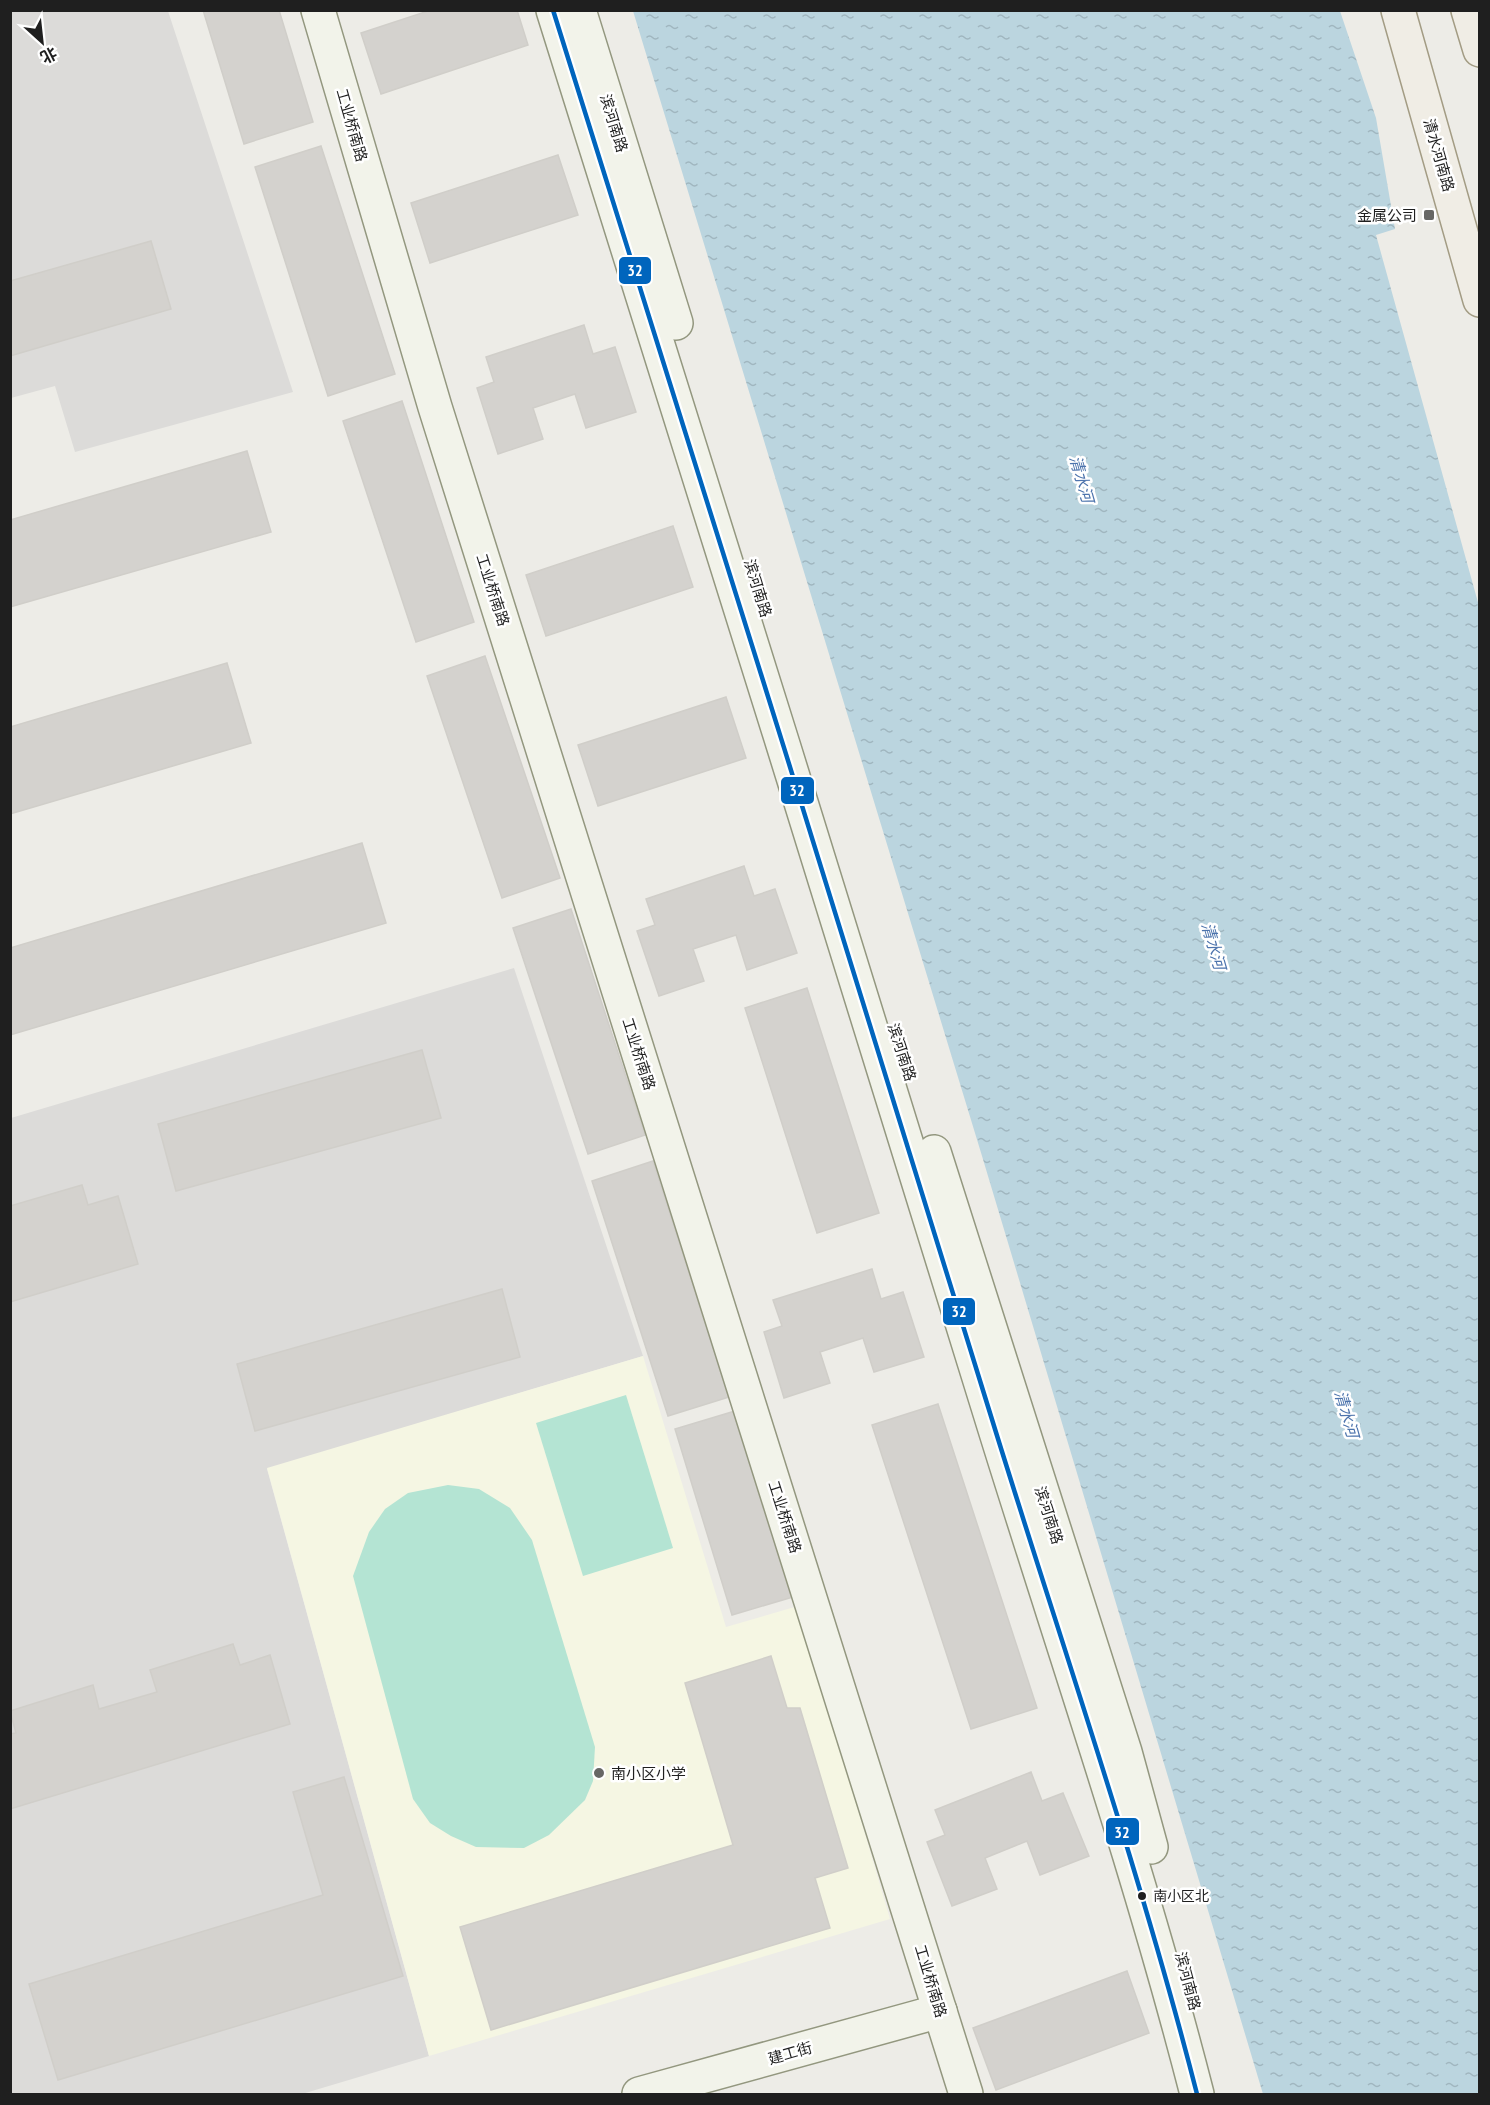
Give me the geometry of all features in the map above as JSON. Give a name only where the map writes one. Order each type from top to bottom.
[{"type":"main road","name":"工业桥南路","points":[[318,10],[435,407],[966,2094]]},
{"type":"main road","name":"滨河南路","points":[[553,10],[792,767],[1012,1483],[1107,1778],[1177,2015],[1197,2094]]},
{"type":"main road","name":"滨河南路","points":[[579,10],[886,1003],[1125,1752],[1219,2094]]},
{"type":"main road","name":"清水河南路","points":[[1398,10],[1479,300]]},
{"type":"main road","points":[[1468,10],[1479,50]]},
{"type":"main road","name":"建工街","points":[[639,2094],[940,2011]]},
{"type":"shaded area","points":[[11,11],[168,11],[293,392],[75,452],[55,386],[11,398]]},
{"type":"shaded area","points":[[514,968],[643,1356],[267,1469],[429,2056],[302,2094],[11,2094],[11,1118]]},
{"type":"shaded area","name":"南小区小学","points":[[643,1356],[726,1627],[798,1606],[890,1919],[429,2056],[267,1468]]},
{"type":"green space","points":[[626,1395],[673,1548],[583,1576],[536,1423]]},
{"type":"green space","points":[[448,1485],[479,1489],[510,1508],[532,1540],[595,1747],[593,1781],[585,1800],[549,1835],[524,1848],[476,1847],[451,1836],[430,1823],[413,1799],[353,1576],[369,1532],[385,1509],[408,1493]]},
{"type":"water","name":"清水河","points":[[633,11],[1340,11],[1376,118],[1395,229],[1376,235],[1479,606],[1479,2094],[1263,2094],[982,1156]]},
{"type":"building","points":[[203,10],[279,10],[313,122],[244,144]]},
{"type":"building","points":[[431,10],[517,10],[528,45],[381,94],[361,33]]},
{"type":"building","points":[[321,146],[395,374],[328,396],[255,167]]},
{"type":"building","points":[[558,155],[578,215],[430,263],[411,203]]},
{"type":"building","points":[[151,241],[171,309],[10,356],[10,281]]},
{"type":"building","points":[[584,325],[593,354],[615,347],[636,412],[586,428],[575,394],[533,408],[543,439],[498,454],[477,388],[494,382],[486,357]]},
{"type":"building","points":[[402,401],[474,622],[416,642],[343,421]]},
{"type":"building","points":[[247,451],[271,532],[10,607],[10,520]]},
{"type":"building","points":[[673,526],[693,587],[546,636],[526,575]]},
{"type":"building","points":[[485,656],[560,878],[502,898],[427,676]]},
{"type":"building","points":[[227,663],[251,743],[10,814],[10,727]]},
{"type":"building","points":[[726,697],[746,758],[598,806],[578,745]]},
{"type":"building","points":[[362,843],[386,923],[10,1035],[10,948]]},
{"type":"building","points":[[744,866],[754,896],[775,889],[797,953],[747,970],[736,935],[693,949],[704,981],[659,996],[637,931],[655,925],[646,899]]},
{"type":"building","points":[[571,909],[645,1135],[588,1154],[513,928]]},
{"type":"building","points":[[807,988],[879,1213],[817,1233],[745,1008]]},
{"type":"building","points":[[422,1050],[441,1118],[176,1191],[158,1124]]},
{"type":"building","points":[[653,1161],[729,1397],[668,1416],[592,1181]]},
{"type":"building","points":[[82,1185],[88,1205],[118,1196],[138,1264],[10,1302],[10,1206]]},
{"type":"building","points":[[872,1269],[881,1299],[903,1292],[924,1357],[874,1372],[863,1338],[820,1352],[830,1383],[784,1398],[764,1332],[782,1326],[773,1300]]},
{"type":"building","points":[[502,1289],[520,1357],[255,1431],[237,1364]]},
{"type":"building","points":[[938,1404],[1037,1708],[971,1729],[872,1425]]},
{"type":"building","points":[[735,1411],[793,1597],[732,1615],[675,1429]]},
{"type":"building","points":[[233,1644],[240,1665],[270,1655],[290,1724],[10,1809],[10,1734],[16,1733],[10,1711],[93,1685],[99,1709],[157,1692],[150,1670]]},
{"type":"building","points":[[771,1656],[787,1708],[800,1708],[848,1868],[815,1878],[830,1928],[491,2030],[460,1927],[733,1845],[685,1683]]},
{"type":"building","points":[[1031,1772],[1042,1801],[1063,1793],[1089,1856],[1040,1875],[1027,1841],[985,1858],[997,1889],[952,1906],[927,1842],[945,1835],[935,1810]]},
{"type":"building","points":[[344,1777],[403,1976],[58,2080],[29,1984],[323,1895],[293,1792]]},
{"type":"building","points":[[1127,1971],[1149,2033],[996,2090],[973,2028]]},
{"type":"transit line","name":"32","points":[[553,10],[1124,1837],[1197,2094]]},
{"type":"place","name":"金属公司","points":[[1429,215]]},
{"type":"place","name":"南小区小学","points":[[599,1773]]},
{"type":"place","name":"南小区北","points":[[1142,1896]]}]
